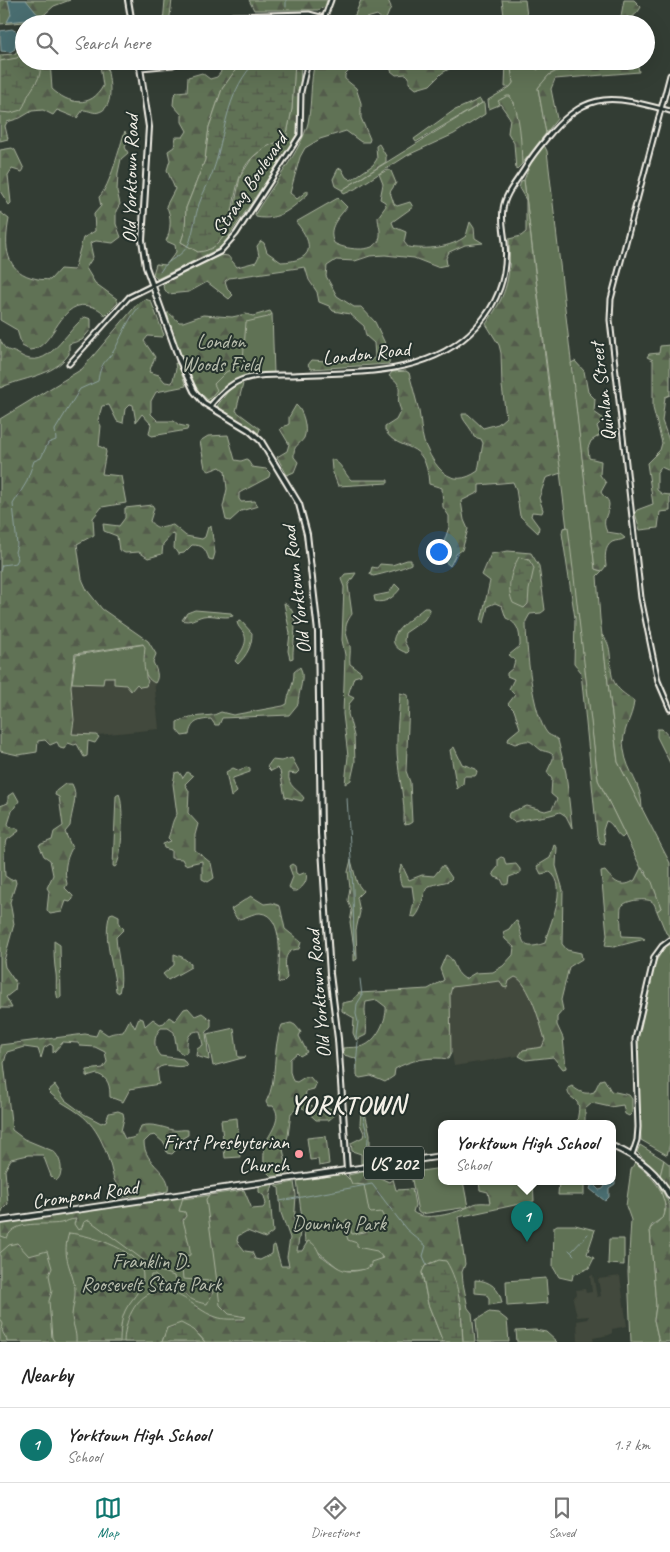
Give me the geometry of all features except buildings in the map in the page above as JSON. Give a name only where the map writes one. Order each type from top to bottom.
[{"type":"highway","points":[[616,1148],[632,1155],[657,1176],[670,1196]]},
{"type":"highway","name":"Crompond Road","points":[[0,1221],[438,1157]]},
{"type":"main road","points":[[128,0],[130,15]]},
{"type":"main road","name":"Old Yorktown Road","points":[[141,70],[149,127],[142,242],[144,260],[152,284],[196,394],[210,406],[249,430],[261,441],[299,504],[307,534],[318,632],[321,833],[330,974],[338,1039],[346,1170]]},
{"type":"street","points":[[325,15],[331,0]]},
{"type":"street","points":[[270,15],[313,15]]},
{"type":"street","name":"Strang Boulevard","points":[[69,364],[130,297],[152,284],[220,252],[236,234],[300,135],[302,92],[306,70]]},
{"type":"street","name":"Quinlan Street","points":[[670,75],[610,300],[610,320],[641,598],[658,681],[670,708]]},
{"type":"street","name":"London Road","points":[[210,406],[226,388],[247,378],[373,371],[410,365],[446,352],[477,326],[495,302],[501,287],[505,268],[502,222],[504,203],[532,156],[565,117],[577,108],[601,100],[621,100],[670,111]]},
{"type":"street","points":[[632,1155],[637,1140],[638,1127],[635,1039],[654,957],[662,946],[670,940]]},
{"type":"shaded area","points":[[150,641],[159,729],[68,738],[69,685],[74,653]]},
{"type":"shaded area","points":[[524,974],[555,1050],[454,1066],[450,1041],[449,985]]},
{"type":"shaded area","points":[[593,1275],[597,1297],[601,1296],[598,1279],[620,1276],[627,1326],[612,1329],[612,1333],[609,1335],[593,1338],[594,1342],[578,1342],[577,1321],[587,1319],[589,1316],[577,1317],[573,1299],[577,1294],[576,1290],[585,1289],[586,1293],[592,1292],[590,1276]]},
{"type":"green space","points":[[0,0],[70,0],[54,6],[44,15],[15,15],[15,23],[0,24]]},
{"type":"green space","points":[[165,0],[172,0],[170,15],[164,15]]},
{"type":"green space","points":[[249,0],[327,0],[325,7],[318,10],[254,10]]},
{"type":"green space","points":[[361,0],[388,0],[391,7],[388,15],[355,15]]},
{"type":"green space","points":[[502,0],[525,0],[527,15],[504,15]]},
{"type":"green space","points":[[624,0],[634,0],[641,7],[634,15],[621,15]]},
{"type":"green space","points":[[15,54],[15,70],[51,70],[52,89],[65,98],[79,102],[86,101],[98,93],[103,86],[101,70],[107,70],[110,90],[108,104],[105,109],[99,112],[83,110],[77,118],[57,110],[53,115],[43,110],[32,111],[20,118],[7,122],[5,126],[8,139],[0,141],[0,55]]},
{"type":"green space","points":[[15,58],[15,70],[40,70],[39,78],[21,110],[11,113],[0,112],[0,61]]},
{"type":"green space","points":[[220,70],[236,70],[222,89],[209,127],[205,160],[186,208],[185,230],[181,242],[198,252],[234,209],[240,177],[252,158],[266,146],[286,139],[292,109],[294,70],[301,70],[299,122],[296,137],[223,245],[157,279],[153,274],[156,264],[166,265],[176,252],[175,245],[166,241],[170,223],[166,206],[175,189],[167,170],[170,160],[168,151],[174,147],[176,137],[183,137],[187,131],[182,122],[182,115],[173,105],[174,95],[177,92],[187,91],[188,77],[202,73],[210,79],[217,77]]},
{"type":"green space","points":[[236,70],[294,70],[292,109],[286,139],[273,144],[251,158],[239,180],[226,231],[220,241],[211,249],[198,252],[181,242],[185,230],[186,208],[205,160],[209,127],[222,89]]},
{"type":"green space","points":[[313,70],[350,70],[345,75],[345,79],[356,88],[361,103],[361,118],[370,139],[369,142],[361,142],[346,131],[320,139],[305,148],[300,157],[290,193],[297,199],[308,190],[308,194],[279,215],[264,218],[256,217],[255,214],[293,157],[305,133],[309,115]]},
{"type":"green space","points":[[447,70],[430,85],[416,89],[409,83],[409,77],[406,74],[396,75],[391,71]]},
{"type":"green space","points":[[506,70],[511,70],[513,83],[510,87],[505,87]]},
{"type":"green space","points":[[511,70],[559,70],[549,75],[538,88],[546,133],[522,164],[514,102],[501,99],[499,105],[489,109],[488,100],[510,87],[513,83]]},
{"type":"green space","points":[[559,70],[639,70],[639,72],[555,79],[551,89],[557,119],[546,133],[538,88],[549,75]]},
{"type":"green space","points":[[510,96],[514,103],[520,129],[522,164],[516,170],[514,143],[508,133],[510,118],[498,101]]},
{"type":"green space","points":[[480,99],[482,103],[416,142],[414,139],[453,111]]},
{"type":"green space","points":[[484,103],[485,114],[454,134],[408,155],[344,194],[342,190]]},
{"type":"green space","points":[[125,131],[128,141],[125,147],[128,153],[121,159],[118,173],[117,191],[120,204],[116,211],[116,224],[121,237],[113,243],[96,241],[90,243],[93,257],[86,268],[95,283],[117,299],[118,303],[105,316],[100,310],[93,307],[82,305],[72,308],[46,341],[39,347],[30,350],[22,346],[17,330],[0,320],[0,212],[9,219],[7,248],[9,257],[18,271],[27,276],[50,280],[60,269],[74,270],[83,238],[95,231],[94,214],[101,206],[99,197],[111,175]]},
{"type":"green space","points":[[379,144],[386,156],[386,162],[342,190],[335,186],[333,179],[338,169],[341,168],[346,177],[351,180],[373,165],[377,159],[376,146]]},
{"type":"green space","points":[[544,145],[547,151],[595,569],[602,571],[597,576],[600,619],[618,762],[670,863],[670,936],[666,933],[657,911],[661,908],[645,870],[641,868],[598,780],[524,180],[531,162]]},
{"type":"green space","points":[[12,148],[15,150],[24,169],[22,172],[12,169],[8,175],[11,203],[9,205],[0,191],[0,150]]},
{"type":"green space","points":[[388,170],[391,171],[396,183],[390,192],[394,204],[397,206],[410,202],[413,207],[392,222],[394,227],[406,232],[404,242],[408,247],[430,248],[446,246],[466,236],[470,222],[474,228],[475,238],[483,243],[465,245],[449,252],[446,258],[447,265],[437,267],[414,258],[385,255],[370,256],[355,261],[336,260],[327,266],[326,276],[337,296],[354,307],[361,307],[375,322],[390,354],[389,364],[311,369],[308,365],[312,360],[370,361],[375,357],[374,343],[366,336],[364,326],[350,314],[333,311],[329,306],[319,302],[317,292],[309,280],[305,267],[229,278],[225,281],[228,290],[233,295],[229,299],[207,282],[189,292],[168,294],[163,287],[165,281],[221,255],[228,256],[237,267],[256,262],[259,256],[257,246],[261,241],[264,243],[267,252],[281,262],[300,259],[308,250],[308,244],[296,222],[338,198],[347,207],[334,224],[332,238],[334,243],[358,249],[371,247],[379,240],[378,217],[386,206],[385,202],[380,199],[383,184],[379,174]]},
{"type":"green space","points":[[524,180],[552,415],[561,473],[546,478],[539,498],[543,510],[542,513],[532,512],[531,516],[539,527],[538,533],[520,516],[516,489],[513,482],[479,485],[479,492],[461,501],[464,520],[468,529],[462,550],[456,554],[450,566],[442,559],[442,548],[449,527],[449,516],[443,507],[442,488],[429,484],[423,458],[411,448],[397,442],[385,430],[385,427],[396,420],[401,410],[398,400],[398,384],[389,376],[392,372],[406,371],[409,373],[419,411],[424,442],[438,467],[451,477],[459,478],[478,471],[483,443],[481,439],[474,437],[462,414],[468,414],[483,428],[498,424],[506,417],[502,386],[501,353],[499,345],[486,324],[499,303],[506,284],[509,264],[509,239],[521,236],[526,232],[526,200],[519,188],[521,181]]},
{"type":"green space","points":[[145,299],[151,301],[164,335],[162,337],[148,336],[144,341],[155,357],[149,372],[159,375],[165,382],[172,383],[176,369],[175,363],[178,364],[186,386],[156,392],[151,401],[151,414],[158,421],[174,421],[179,425],[188,427],[187,430],[152,436],[149,434],[151,424],[142,414],[136,422],[133,405],[130,404],[125,409],[123,423],[117,421],[109,405],[102,406],[98,420],[101,426],[99,446],[105,449],[106,452],[102,474],[121,476],[126,503],[102,507],[93,518],[94,535],[77,544],[82,579],[87,590],[102,609],[148,641],[156,654],[153,662],[157,678],[155,683],[147,677],[144,663],[145,647],[143,644],[75,654],[71,686],[74,720],[72,734],[96,735],[99,737],[95,743],[88,741],[87,756],[84,757],[77,744],[68,743],[64,749],[60,748],[57,742],[50,745],[45,740],[38,741],[37,752],[18,755],[0,751],[0,419],[82,369],[138,303]]},
{"type":"green space","name":"London Woods Field","points":[[270,311],[272,314],[268,317],[246,322],[243,361],[245,371],[239,366],[226,372],[214,384],[217,390],[208,400],[200,392],[187,372],[167,313],[179,322],[183,322],[203,315],[232,317],[246,314],[253,316]]},
{"type":"green space","name":"London Woods Field","points":[[272,314],[274,373],[245,377],[238,380],[224,389],[209,403],[196,389],[183,361],[192,335],[188,325]]},
{"type":"green space","points":[[85,317],[91,319],[91,329],[82,340],[69,344],[69,354],[62,362],[37,376],[0,388],[0,339],[8,350],[30,359],[39,358],[56,348]]},
{"type":"green space","points":[[670,345],[670,395],[665,397],[662,421],[670,443],[670,471],[661,467],[657,472],[657,490],[662,494],[670,495],[670,511],[660,512],[658,528],[640,530],[635,513],[637,510],[653,504],[647,463],[660,450],[662,443],[653,408],[653,360],[647,357],[649,354],[659,353],[660,346]]},
{"type":"green space","points":[[575,361],[584,371],[588,392],[595,399],[594,412],[604,419],[597,426],[600,435],[591,441],[588,448],[589,458],[601,461],[600,475],[606,483],[601,492],[609,503],[605,528],[607,532],[620,534],[625,538],[609,544],[605,556],[606,566],[602,571],[595,569],[571,363]]},
{"type":"green space","points":[[240,382],[243,384],[236,411],[260,429],[258,434],[217,406],[229,390]]},
{"type":"green space","points":[[296,405],[303,415],[305,434],[294,450],[294,457],[298,462],[294,472],[287,475],[277,457],[287,451],[289,444],[280,429],[289,424],[289,417]]},
{"type":"green space","points":[[228,435],[235,460],[247,459],[252,467],[266,469],[270,473],[269,477],[239,493],[241,502],[255,501],[258,506],[241,511],[230,521],[226,520],[223,507],[227,489],[225,471],[220,467],[209,471],[205,468],[200,441],[208,436]]},
{"type":"green space","points":[[331,459],[340,465],[351,480],[388,480],[388,483],[338,486],[332,470]]},
{"type":"green space","points":[[152,505],[154,508],[150,521],[155,526],[173,525],[186,536],[202,539],[205,537],[208,527],[211,526],[215,553],[213,560],[209,559],[205,550],[199,546],[192,545],[184,553],[178,554],[174,548],[175,535],[172,534],[163,544],[162,554],[148,558],[139,552],[125,553],[119,550],[117,536],[104,531],[103,524],[119,526],[125,518],[125,508]]},
{"type":"green space","points":[[568,527],[598,780],[625,835],[622,838],[611,824],[606,821],[603,830],[605,844],[600,843],[597,835],[581,672],[574,663],[575,618],[562,533],[563,528]]},
{"type":"green space","points":[[508,551],[531,553],[539,566],[545,610],[541,613],[530,614],[526,621],[531,680],[542,725],[548,734],[558,740],[566,773],[572,828],[566,816],[560,812],[514,822],[508,817],[509,813],[527,806],[545,811],[552,809],[557,799],[551,794],[552,779],[547,772],[553,755],[541,750],[530,741],[515,744],[508,741],[509,737],[520,728],[514,710],[508,704],[515,695],[509,689],[514,679],[507,676],[507,673],[513,668],[515,660],[509,655],[520,646],[518,629],[514,623],[506,618],[502,606],[495,603],[488,606],[484,623],[481,621],[490,581],[482,575],[491,554]]},
{"type":"green space","points":[[519,557],[529,560],[534,568],[528,604],[524,608],[513,603],[510,591],[512,574]]},
{"type":"green space","points":[[411,560],[411,564],[382,574],[373,576],[370,574],[372,567],[377,568],[380,564],[392,565]]},
{"type":"green space","points":[[356,573],[348,585],[352,614],[347,623],[346,633],[350,646],[350,664],[361,672],[361,675],[354,677],[348,695],[354,698],[349,704],[348,714],[354,736],[355,762],[351,780],[345,784],[348,756],[343,714],[345,655],[342,640],[344,587],[341,579],[345,574]]},
{"type":"green space","points":[[395,584],[400,589],[395,595],[386,601],[375,601],[374,596],[389,593]]},
{"type":"green space","points":[[284,603],[290,607],[293,613],[295,628],[293,658],[290,659],[288,651],[290,633]]},
{"type":"green space","points":[[424,608],[428,608],[430,611],[424,620],[405,633],[404,641],[409,651],[407,653],[398,648],[394,642],[395,636],[405,623]]},
{"type":"green space","points":[[195,610],[231,613],[233,616],[203,616],[190,621],[182,620],[187,613]]},
{"type":"green space","points":[[241,621],[252,633],[252,638],[248,650],[238,664],[235,661],[245,643],[245,636],[237,622]]},
{"type":"green space","points":[[602,635],[609,646],[613,679],[620,690],[634,701],[623,743],[628,765],[640,792],[642,809],[618,762]]},
{"type":"green space","points":[[146,644],[146,678],[148,681],[146,686],[140,687],[137,684],[131,691],[126,685],[114,684],[114,677],[104,677],[103,684],[72,683],[76,655]]},
{"type":"green space","points":[[300,667],[302,680],[298,704],[289,715],[222,718],[219,725],[215,725],[211,719],[203,720],[194,724],[189,735],[182,736],[177,730],[177,722],[190,717],[214,715],[221,712],[233,715],[287,704],[294,672]]},
{"type":"green space","points":[[400,693],[408,695],[409,703],[406,771],[410,782],[412,822],[405,825],[397,755]]},
{"type":"green space","points":[[657,729],[662,729],[670,738],[670,763],[657,737]]},
{"type":"green space","points":[[454,747],[462,764],[476,769],[477,773],[475,776],[464,776],[463,784],[457,789],[450,750]]},
{"type":"green space","points":[[292,758],[299,771],[296,774],[289,773],[289,778],[290,782],[304,798],[302,801],[285,797],[280,771],[277,768],[271,771],[267,767],[272,760],[281,761]]},
{"type":"green space","points":[[246,767],[250,768],[250,772],[233,778],[232,782],[237,792],[231,797],[226,772],[233,768],[240,771]]},
{"type":"green space","points":[[179,772],[183,778],[187,772],[193,776],[185,784],[189,791],[188,813],[198,824],[195,835],[195,850],[211,863],[214,878],[208,882],[202,879],[202,861],[185,865],[182,859],[171,858],[171,850],[164,848],[163,844],[171,841],[168,838],[177,814],[173,784],[175,773]]},
{"type":"green space","points":[[65,784],[72,784],[75,794],[70,826],[65,832],[72,848],[66,866],[67,884],[65,888],[73,896],[73,899],[70,902],[66,901],[62,912],[50,914],[47,910],[49,891],[47,888],[53,875],[50,860],[44,856],[39,845],[52,840],[54,832],[63,826],[59,797],[55,795],[56,791]]},
{"type":"green space","points":[[14,792],[19,801],[12,811],[8,824],[19,831],[7,840],[4,854],[5,876],[11,880],[15,879],[16,883],[10,902],[14,924],[4,961],[5,967],[16,983],[15,990],[6,997],[12,1008],[0,1008],[0,806],[8,803],[8,796]]},
{"type":"green space","points":[[119,794],[122,808],[122,831],[120,854],[115,867],[113,866],[116,796]]},
{"type":"green space","points":[[554,845],[557,847],[556,866],[563,890],[562,944],[567,950],[581,953],[582,959],[569,967],[561,1000],[563,1010],[557,1017],[557,1025],[563,1038],[566,1068],[563,1069],[553,1057],[526,1060],[519,1056],[523,1050],[542,1047],[545,1040],[530,995],[520,980],[515,977],[509,981],[507,988],[503,987],[500,981],[452,987],[450,994],[451,1053],[448,1059],[428,1058],[407,1063],[395,1069],[394,1076],[385,1082],[371,1076],[360,1078],[357,1076],[357,1061],[355,1058],[344,1055],[343,1048],[368,1044],[383,1024],[386,1007],[377,1000],[366,1002],[366,1035],[356,1040],[353,1033],[354,1018],[342,1011],[342,1003],[352,1001],[359,993],[428,989],[444,980],[440,969],[446,955],[465,979],[475,973],[493,972],[503,966],[513,955],[514,947],[505,939],[503,932],[517,921],[526,945],[536,946],[545,943],[556,906],[558,887],[556,878],[550,872],[541,874],[537,866],[550,858]]},
{"type":"green space","points":[[504,858],[506,865],[516,864],[520,869],[520,873],[509,877],[508,884],[504,885],[501,879],[495,877],[493,873],[498,867],[498,859]]},
{"type":"green space","points":[[351,860],[357,883],[363,891],[357,897],[360,912],[356,930],[357,959],[354,961],[350,922],[352,911],[348,900],[350,888],[348,872]]},
{"type":"green space","points":[[292,864],[299,875],[306,872],[305,883],[297,891],[292,891],[289,887],[293,877],[289,866]]},
{"type":"green space","points":[[402,865],[409,880],[422,875],[434,876],[443,865],[452,878],[449,881],[428,886],[420,909],[415,917],[411,916],[414,901],[412,886],[402,886],[400,881],[399,873]]},
{"type":"green space","points":[[641,868],[652,882],[661,908],[657,911],[653,903],[648,900],[634,900],[623,905],[621,908],[622,936],[645,939],[614,947],[605,946],[607,935],[601,872],[605,871],[618,883],[626,884],[635,880]]},
{"type":"green space","points":[[251,896],[264,904],[272,903],[280,906],[285,929],[301,942],[299,949],[287,955],[285,963],[287,978],[282,983],[278,982],[279,942],[274,922],[268,916],[260,913],[237,919],[231,909]]},
{"type":"green space","points":[[113,913],[119,916],[119,924],[124,929],[116,937],[121,972],[119,993],[116,991],[107,933],[110,914]]},
{"type":"green space","points":[[54,941],[60,945],[61,997],[58,999],[56,989]]},
{"type":"green space","points":[[670,944],[670,1143],[667,1155],[641,1140],[637,1041],[655,963],[664,948]]},
{"type":"green space","points":[[174,954],[182,957],[191,964],[191,967],[168,980],[163,974],[174,965]]},
{"type":"green space","points":[[188,1008],[195,1016],[202,1013],[211,1020],[211,1027],[206,1033],[209,1060],[196,1056],[197,1049],[203,1045],[200,1031],[195,1031],[190,1035],[187,1041],[187,1052],[183,1054],[177,1050],[174,1032],[168,1028],[161,1028],[155,1038],[155,1046],[160,1056],[183,1059],[187,1065],[160,1067],[157,1069],[159,1084],[130,1089],[123,1102],[110,1097],[109,1086],[104,1078],[97,1074],[87,1077],[87,1070],[103,1068],[107,1062],[105,1052],[95,1047],[63,1042],[53,1053],[53,1046],[50,1044],[44,1048],[41,1058],[38,1049],[24,1047],[7,1052],[4,1063],[12,1130],[24,1139],[53,1151],[60,1161],[61,1170],[56,1181],[51,1176],[43,1155],[28,1155],[11,1159],[5,1170],[8,1204],[3,1209],[0,1217],[0,1045],[85,1034],[96,1036],[99,1029],[108,1035],[123,1032],[130,1019],[135,1028],[139,1018],[143,1019],[145,1026],[153,1019],[160,1024],[164,1023],[169,1017],[175,1021],[184,1009]]},
{"type":"green space","points":[[291,1023],[301,1032],[299,1036],[307,1052],[300,1056],[297,1053],[290,1059],[290,1072],[293,1081],[297,1082],[305,1077],[310,1077],[316,1084],[314,1089],[306,1091],[305,1101],[312,1106],[335,1110],[336,1114],[329,1120],[316,1120],[303,1108],[298,1108],[291,1113],[288,1136],[283,1149],[288,1173],[271,1176],[264,1169],[264,1152],[277,1115],[273,1106],[268,1106],[266,1102],[274,1073],[279,1034],[282,1025]]},
{"type":"green space","points":[[234,1028],[238,1057],[246,1057],[213,1066],[207,1034]]},
{"type":"green space","points":[[604,1079],[611,1091],[629,1095],[632,1099],[632,1113],[629,1116],[625,1114],[623,1105],[610,1107],[592,1103],[585,1109],[585,1120],[577,1120],[578,1104],[569,1095],[568,1088],[572,1086],[582,1092],[591,1093],[594,1092],[600,1080]]},
{"type":"green space","points":[[55,1085],[65,1100],[84,1114],[101,1123],[106,1121],[109,1113],[118,1111],[123,1113],[124,1118],[121,1131],[125,1139],[136,1136],[141,1126],[145,1125],[175,1130],[188,1130],[188,1135],[181,1139],[178,1148],[172,1154],[167,1153],[165,1144],[155,1135],[150,1136],[144,1142],[148,1157],[166,1179],[168,1191],[142,1196],[119,1197],[120,1191],[102,1142],[87,1120],[48,1091]]},
{"type":"green space","points":[[361,1111],[365,1113],[370,1134],[370,1161],[361,1164],[361,1154],[352,1151],[351,1143],[363,1137],[364,1133],[360,1124]]},
{"type":"green space","points":[[237,1118],[240,1157],[225,1158],[221,1120]]},
{"type":"green space","points":[[326,1136],[329,1164],[319,1166],[318,1159],[310,1160],[307,1138]]},
{"type":"green space","points":[[640,1145],[664,1160],[660,1176],[637,1152]]},
{"type":"green space","points":[[664,1160],[670,1165],[670,1191],[660,1176]]},
{"type":"green space","points":[[635,1162],[658,1186],[664,1200],[664,1217],[652,1225],[650,1229],[656,1306],[654,1320],[659,1342],[631,1342],[628,1272],[631,1220],[626,1206],[631,1170]]},
{"type":"green space","points":[[438,1169],[438,1185],[464,1185],[468,1207],[421,1214],[418,1212],[411,1175],[414,1172]]},
{"type":"green space","points":[[376,1171],[376,1176],[389,1182],[393,1179],[396,1190],[412,1189],[415,1205],[413,1212],[426,1216],[453,1213],[476,1203],[490,1203],[488,1192],[480,1190],[479,1185],[533,1185],[534,1201],[458,1217],[465,1264],[462,1272],[463,1283],[468,1308],[472,1313],[475,1342],[463,1342],[461,1304],[432,1262],[425,1266],[422,1273],[428,1304],[443,1342],[205,1342],[199,1335],[167,1328],[162,1342],[124,1342],[128,1320],[133,1310],[139,1301],[157,1291],[180,1296],[207,1313],[219,1318],[243,1319],[246,1317],[229,1314],[220,1305],[206,1199],[209,1195],[244,1190],[252,1209],[263,1208],[266,1204],[264,1196],[259,1192],[259,1187],[273,1184],[270,1196],[273,1232],[265,1238],[247,1231],[238,1236],[237,1241],[245,1251],[252,1252],[255,1259],[260,1260],[272,1254],[273,1246],[275,1245],[281,1266],[289,1266],[287,1257],[290,1238],[281,1213],[279,1188],[276,1186],[294,1182],[296,1195],[294,1226],[297,1226],[300,1232],[297,1251],[302,1251],[308,1241],[315,1245],[320,1255],[337,1267],[353,1271],[371,1267],[371,1262],[383,1258],[377,1251],[357,1247],[357,1243],[348,1240],[343,1223],[347,1219],[352,1234],[376,1230],[387,1223],[381,1212],[371,1213],[369,1211],[364,1185],[352,1184],[348,1175]]},
{"type":"green space","name":"Franklin D. Roosevelt State Park","points":[[344,1174],[353,1183],[365,1183],[384,1210],[381,1264],[368,1266],[369,1269],[469,1342],[0,1342],[0,1225],[211,1195],[223,1285],[302,1281],[363,1270],[342,1271],[305,1241],[297,1181]]},
{"type":"green space","points":[[559,1185],[584,1185],[584,1195],[558,1195]]},
{"type":"green space","points":[[659,1185],[670,1205],[670,1342],[659,1342],[654,1320],[656,1306],[650,1229],[664,1216],[666,1208]]},
{"type":"green space","points":[[183,1197],[179,1211],[185,1212],[186,1216],[183,1220],[190,1255],[181,1257],[183,1279],[210,1281],[213,1293],[207,1304],[185,1295],[177,1287],[174,1276],[157,1270],[89,1220],[84,1222],[81,1229],[78,1230],[74,1224],[76,1219],[74,1219],[54,1224],[30,1224],[16,1228],[7,1238],[1,1236],[0,1223]]},
{"type":"green space","points":[[557,1225],[575,1225],[595,1230],[587,1254],[594,1258],[589,1268],[573,1275],[572,1280],[559,1277],[553,1267],[554,1227]]},
{"type":"green space","points":[[69,1233],[90,1237],[115,1246],[126,1252],[141,1268],[142,1283],[124,1315],[120,1342],[76,1342],[72,1315],[75,1287],[66,1253]]},
{"type":"green space","points":[[609,1239],[624,1239],[624,1265],[608,1264]]},
{"type":"green space","points":[[17,1243],[29,1256],[47,1251],[52,1268],[49,1275],[52,1291],[49,1301],[52,1338],[55,1342],[7,1342],[3,1333],[3,1324],[0,1318],[0,1253],[9,1245]]},
{"type":"green space","points":[[439,1260],[446,1261],[455,1280],[461,1311],[463,1342],[443,1342],[428,1304],[422,1272],[425,1266]]},
{"type":"green space","points":[[151,1275],[155,1275],[165,1284],[163,1288],[149,1289]]},
{"type":"green space","points":[[546,1278],[548,1303],[507,1306],[506,1281]]},
{"type":"green space","points":[[475,1280],[480,1280],[493,1286],[497,1290],[502,1303],[489,1305],[489,1298],[486,1294],[475,1293]]},
{"type":"green space","points":[[489,1312],[498,1313],[507,1320],[509,1342],[478,1342],[476,1320]]},
{"type":"green space","points":[[181,1323],[194,1330],[205,1342],[162,1342],[167,1328]]},
{"type":"green space","points":[[535,1330],[546,1332],[557,1342],[517,1342],[516,1331]]},
{"type":"water","points":[[8,0],[26,0],[38,15],[15,15],[15,21],[7,22],[11,14]]},
{"type":"water","points":[[12,29],[15,31],[15,49],[10,52],[1,51],[0,31]]},
{"type":"water","points":[[591,1185],[594,1185],[599,1190],[603,1189],[606,1185],[614,1185],[609,1188],[609,1197],[605,1201],[590,1189]]},
{"type":"waterway","points":[[286,0],[286,7]]},
{"type":"waterway","points":[[160,272],[168,263],[184,251],[190,241],[199,204],[216,162],[229,108],[239,84],[249,70]]},
{"type":"waterway","points":[[0,571],[2,565],[16,563],[18,559],[15,552],[17,545],[13,504],[26,483],[34,461],[41,458],[48,443],[56,440],[55,430],[80,389],[98,381],[103,365],[113,352],[128,322],[138,308]]},
{"type":"waterway","points":[[347,798],[356,956]]},
{"type":"waterway","points":[[356,1069],[358,1041],[356,1036],[358,1022],[356,1014],[357,1004],[362,996],[360,979]]},
{"type":"waterway","points":[[363,1116],[368,1139],[366,1160]]},
{"type":"waterway","points":[[280,1201],[372,1184],[406,1229],[426,1246],[423,1256],[427,1265]]},
{"type":"waterway","points":[[572,1251],[588,1234]]},
{"type":"waterway","points":[[569,1250],[574,1255]]},
{"type":"place","name":"First Presbyterian Church","points":[[299,1154]]},
{"type":"place","name":"Yorktown High School","points":[[527,1242]]},
{"type":"district","name":"YORKTOWN","points":[[348,1104]]},
{"type":"park label","name":"Downing Park","points":[[339,1223]]}]
